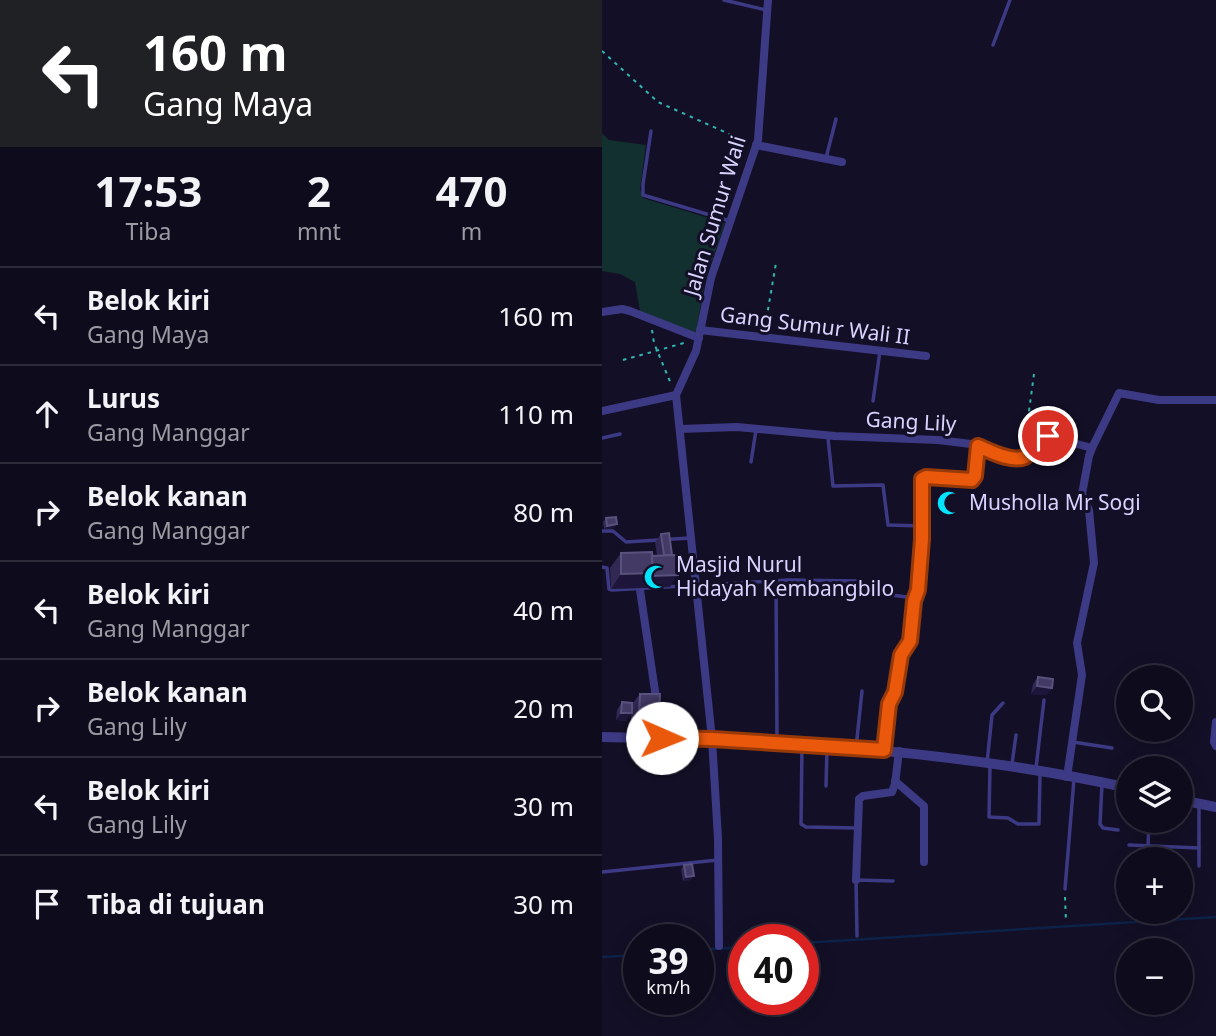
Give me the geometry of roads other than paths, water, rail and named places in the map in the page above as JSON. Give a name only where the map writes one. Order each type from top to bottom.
[{"type":"street","name":"Jalan Sumur Wali","points":[[676,395],[696,351],[708,287],[756,145],[768,0]]},
{"type":"street","points":[[756,145],[842,162]]},
{"type":"street","name":"Gang Sumur Wali II","points":[[602,312],[624,309],[699,334],[763,337],[926,356]]},
{"type":"street","points":[[1070,778],[1082,670],[1077,643],[1094,563],[1089,510],[1082,494],[1088,456],[1119,393],[1159,400],[1216,400]]},
{"type":"street","points":[[602,411],[676,395],[712,739],[719,946]]},
{"type":"street","name":"Gang Lily","points":[[680,429],[756,428],[828,435],[938,440],[978,446],[1002,455],[1023,457],[1029,453],[1038,437],[1051,436],[1092,448]]},
{"type":"street","points":[[640,590],[662,738]]},
{"type":"street","points":[[1216,722],[1216,746]]},
{"type":"street","points":[[602,737],[777,742],[899,751],[989,763],[1116,786]]},
{"type":"street","points":[[856,880],[859,797],[889,793],[893,790],[899,751]]},
{"type":"street","points":[[895,781],[924,804],[924,862]]},
{"type":"street","points":[[1193,803],[1216,807]]},
{"type":"lane","points":[[723,0],[768,10]]},
{"type":"lane","points":[[993,45],[1010,0]]},
{"type":"lane","points":[[826,159],[836,119]]},
{"type":"lane","points":[[651,131],[643,195],[730,221]]},
{"type":"lane","points":[[873,401],[880,351]]},
{"type":"lane","points":[[751,462],[756,428]]},
{"type":"lane","points":[[602,438],[620,434]]},
{"type":"lane","points":[[828,435],[833,486],[883,485],[888,525],[922,526]]},
{"type":"lane","points":[[884,750],[889,704],[895,692],[901,655],[910,641],[918,590],[923,478],[973,480],[978,446]]},
{"type":"lane","points":[[602,531],[613,531],[626,542],[692,538]]},
{"type":"lane","points":[[602,567],[608,568],[610,590],[776,581],[857,581],[877,593],[915,598]]},
{"type":"lane","points":[[776,581],[777,742]]},
{"type":"lane","points":[[856,748],[862,691]]},
{"type":"lane","points":[[1003,703],[992,715],[988,815],[992,818],[1010,818],[1018,824],[1037,825],[1040,822],[1038,772],[1044,700]]},
{"type":"lane","points":[[1012,768],[1016,735]]},
{"type":"lane","points":[[1072,742],[1112,748]]},
{"type":"lane","points":[[802,744],[801,824],[806,827],[857,828]]},
{"type":"lane","points":[[826,786],[827,746]]},
{"type":"lane","points":[[1065,889],[1070,778]]},
{"type":"lane","points":[[1102,783],[1100,825],[1116,829]]},
{"type":"lane","points":[[1199,804],[1199,866]]},
{"type":"lane","points":[[1148,846],[1149,833]]},
{"type":"lane","points":[[1129,845],[1199,848]]},
{"type":"lane","points":[[602,872],[718,860]]},
{"type":"lane","points":[[857,936],[856,880],[893,881]]},
{"type":"waterway","points":[[819,942],[1216,917]]},
{"type":"waterway","points":[[714,949],[728,948]]},
{"type":"waterway","points":[[602,957],[623,956]]},
{"type":"place","name":"Musholla Mr Sogi","points":[[949,503]]},
{"type":"place","name":"Masjid Nurul Hidayah Kembangbilo","points":[[656,577]]}]
